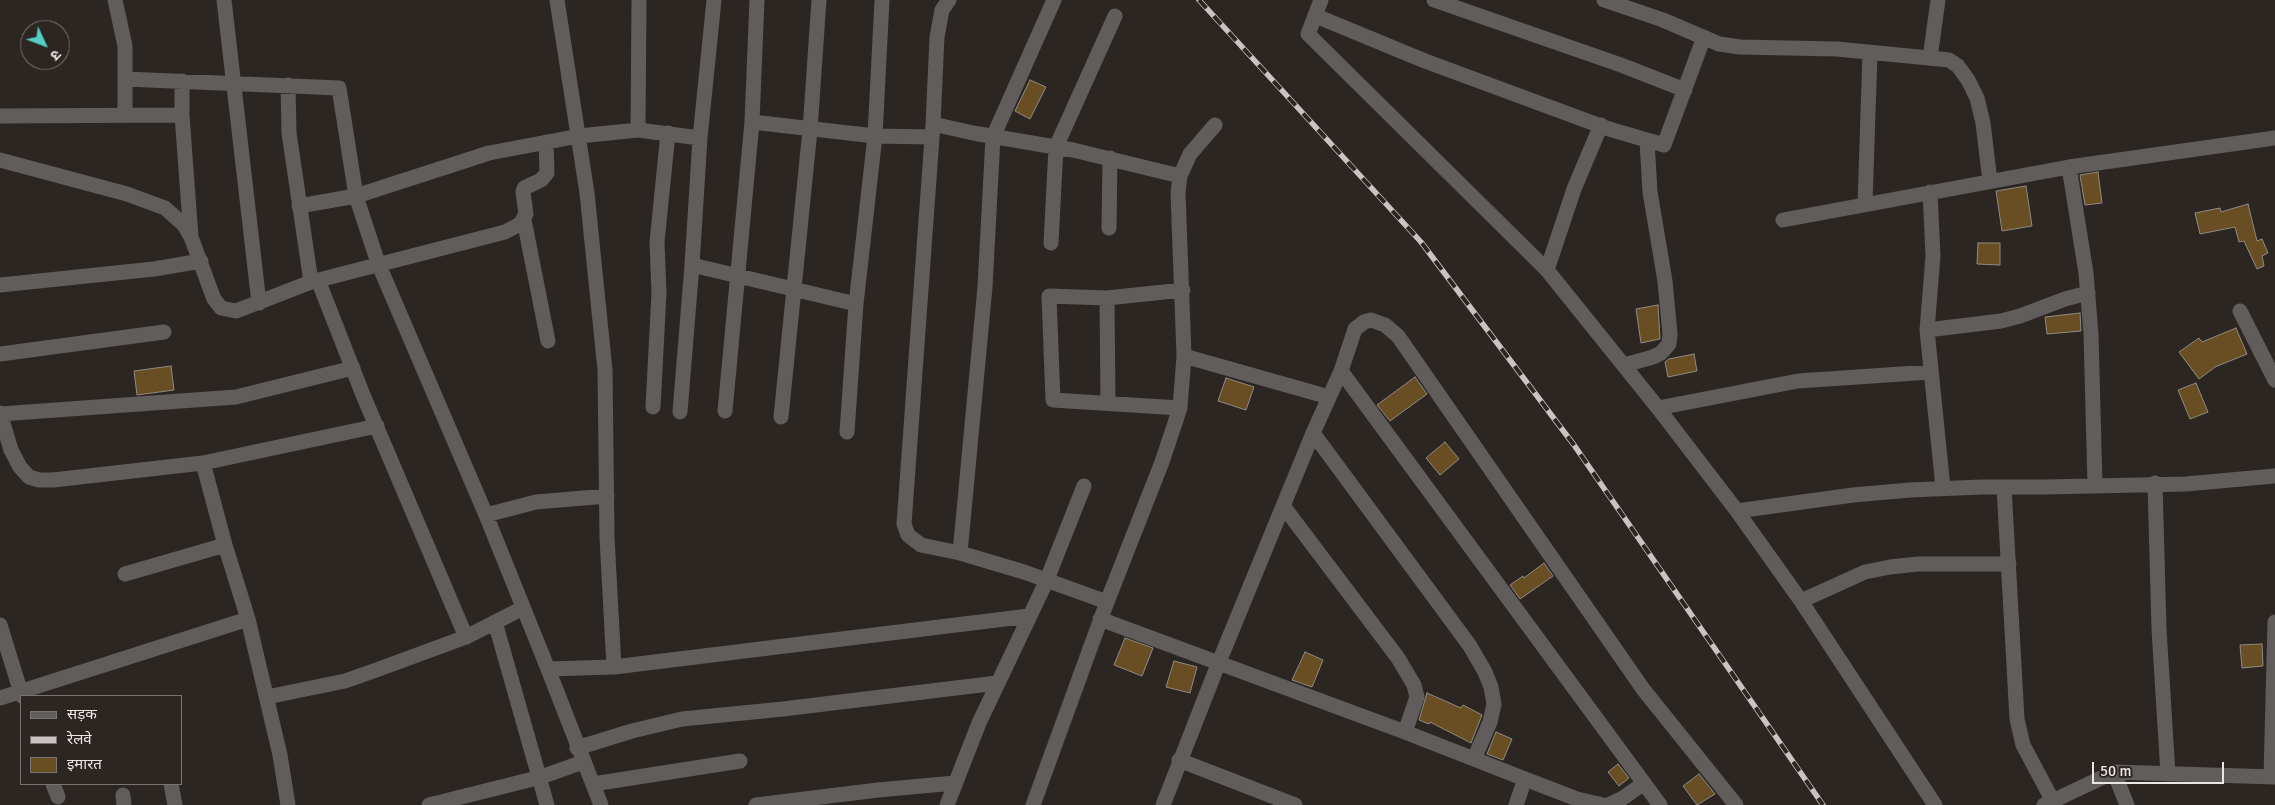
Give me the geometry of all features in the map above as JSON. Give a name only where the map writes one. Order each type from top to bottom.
[{"type":"street","points":[[115,0],[125,46],[125,114]]},
{"type":"street","points":[[224,0],[259,303]]},
{"type":"street","points":[[558,0],[587,194],[605,370],[607,538],[614,667]]},
{"type":"street","points":[[638,130],[639,0]]},
{"type":"street","points":[[680,412],[700,138],[714,0]]},
{"type":"street","points":[[725,412],[752,122],[757,0]]},
{"type":"street","points":[[781,417],[810,130],[819,0]]},
{"type":"street","points":[[847,432],[856,304],[875,136],[882,0]]},
{"type":"street","points":[[949,0],[942,10],[937,37],[904,524],[908,535],[921,545],[1024,572],[1046,582],[1106,602]]},
{"type":"street","points":[[960,554],[985,287],[993,137],[1054,0]]},
{"type":"street","points":[[1321,0],[1308,34],[1547,270],[1593,330],[1658,408],[1737,511],[1801,600],[1936,805]]},
{"type":"street","points":[[1434,0],[1621,65],[1684,90]]},
{"type":"street","points":[[1604,0],[1662,20],[1719,44],[1740,47],[1837,49],[1949,60],[1958,66],[1977,98],[1983,123],[1990,181]]},
{"type":"street","points":[[1930,58],[1938,0]]},
{"type":"street","points":[[1051,244],[1056,147],[1115,16]]},
{"type":"street","points":[[1316,16],[1425,61],[1648,142],[1664,145],[1704,38]]},
{"type":"street","points":[[1865,204],[1870,53]]},
{"type":"street","points":[[125,79],[339,88],[356,196],[378,263],[486,515],[601,805]]},
{"type":"street","points":[[182,81],[182,115],[191,237]]},
{"type":"street","points":[[288,85],[289,133],[299,206],[314,281],[353,368],[466,637]]},
{"type":"street","points":[[0,116],[182,115]]},
{"type":"street","points":[[752,122],[875,136],[932,130],[993,137],[1110,158],[1180,176]]},
{"type":"street","points":[[1033,805],[1100,618],[1162,462],[1180,408],[1184,356],[1178,193],[1180,176],[1190,154],[1214,125]]},
{"type":"street","points":[[1547,270],[1574,189],[1601,125]]},
{"type":"street","points":[[299,206],[356,196],[473,158],[579,136],[638,130],[700,138]]},
{"type":"street","points":[[653,407],[659,293],[657,242],[668,133]]},
{"type":"street","points":[[1783,220],[2069,167],[2275,138]]},
{"type":"street","points":[[546,142],[548,168],[541,180],[524,188],[523,192],[526,214],[524,220],[548,341]]},
{"type":"street","points":[[1624,365],[1661,353],[1668,344],[1670,334],[1665,282],[1650,192],[1648,142]]},
{"type":"street","points":[[1109,228],[1110,158]]},
{"type":"street","points":[[0,160],[127,194],[165,208],[184,225],[191,237],[214,299],[221,308],[236,312],[314,281],[378,263],[505,232],[524,220]]},
{"type":"street","points":[[2069,167],[2088,293],[2095,485]]},
{"type":"street","points":[[1930,192],[1933,256],[1927,330],[1943,488]]},
{"type":"street","points":[[0,285],[154,269],[201,261]]},
{"type":"street","points":[[692,265],[856,304]]},
{"type":"street","points":[[1180,408],[1053,400],[1049,296],[1107,298],[1183,290]]},
{"type":"street","points":[[1927,330],[2001,321],[2088,293]]},
{"type":"street","points":[[1107,298],[1108,403]]},
{"type":"street","points":[[2240,311],[2275,380]]},
{"type":"street","points":[[1163,805],[1179,760],[1219,662],[1313,433],[1341,371],[1355,329],[1364,322],[1371,320],[1385,325],[1398,336],[1643,689],[1736,805]]},
{"type":"street","points":[[0,354],[164,332]]},
{"type":"street","points":[[1184,356],[1329,397]]},
{"type":"street","points":[[353,368],[236,397],[0,414],[11,450],[20,466],[29,477],[39,480],[54,480],[203,463],[377,426]]},
{"type":"street","points":[[1341,371],[1660,805]]},
{"type":"street","points":[[1658,408],[1798,381],[1931,372]]},
{"type":"street","points":[[1313,433],[1470,646],[1485,672],[1491,687],[1494,704],[1490,722],[1474,759]]},
{"type":"street","points":[[203,463],[225,545],[248,619],[280,755],[288,805]]},
{"type":"street","points":[[1737,511],[1853,495],[1943,488],[2155,483],[2186,484],[2275,476]]},
{"type":"street","points":[[2155,483],[2159,630],[2168,774]]},
{"type":"street","points":[[947,805],[997,683],[1046,582],[1084,486]]},
{"type":"street","points":[[2004,487],[2017,719],[2023,745],[2050,803],[2114,772],[2273,777],[2275,622]]},
{"type":"street","points":[[486,515],[536,502],[607,496]]},
{"type":"street","points":[[1284,507],[1398,658],[1414,685],[1417,697],[1405,732]]},
{"type":"street","points":[[125,574],[225,545]]},
{"type":"street","points":[[1801,600],[1864,572],[1890,567],[1918,564],[2009,564]]},
{"type":"street","points":[[267,697],[345,681],[466,637],[523,608]]},
{"type":"street","points":[[548,669],[614,667],[1029,616]]},
{"type":"street","points":[[1100,618],[1405,732],[1524,780],[1577,799],[1603,805]]},
{"type":"street","points":[[0,698],[22,693],[248,619]]},
{"type":"street","points":[[495,622],[548,805]]},
{"type":"street","points":[[0,625],[22,693]]},
{"type":"street","points":[[429,805],[541,777],[580,755],[632,731],[682,719],[783,709],[997,683]]},
{"type":"street","points":[[1179,760],[1295,805]]},
{"type":"street","points":[[593,784],[740,761]]},
{"type":"street","points":[[2114,772],[2127,805]]},
{"type":"street","points":[[1516,805],[1524,780]]},
{"type":"street","points":[[756,805],[878,790],[955,783]]},
{"type":"street","points":[[1608,805],[1623,798],[1644,783]]},
{"type":"street","points":[[171,785],[175,805]]},
{"type":"building","points":[[1030,80],[1046,87],[1030,119],[1015,111]]},
{"type":"building","points":[[2098,172],[2102,203],[2085,205],[2080,175]]},
{"type":"building","points":[[2026,186],[2032,226],[2002,231],[1996,191]]},
{"type":"building","points":[[2248,204],[2257,241],[2262,239],[2268,253],[2262,256],[2264,266],[2257,269],[2244,241],[2239,242],[2235,227],[2200,234],[2195,213],[2220,208],[2221,212]]},
{"type":"building","points":[[1978,243],[2000,243],[2000,265],[1977,264]]},
{"type":"building","points":[[1658,305],[1660,339],[1641,343],[1636,309]]},
{"type":"building","points":[[2080,313],[2081,331],[2047,334],[2045,317]]},
{"type":"building","points":[[2236,328],[2247,354],[2215,367],[2199,379],[2179,352],[2199,338],[2202,342]]},
{"type":"building","points":[[1694,354],[1697,371],[1668,377],[1665,362],[1669,359]]},
{"type":"building","points":[[171,366],[174,390],[137,395],[134,371]]},
{"type":"building","points":[[1415,377],[1427,394],[1390,421],[1377,405]]},
{"type":"building","points":[[1226,378],[1254,387],[1246,410],[1218,401]]},
{"type":"building","points":[[2196,383],[2208,412],[2190,419],[2178,390]]},
{"type":"building","points":[[1445,442],[1459,459],[1440,475],[1426,458]]},
{"type":"building","points":[[1544,563],[1553,576],[1520,599],[1510,585],[1523,576],[1524,578]]},
{"type":"building","points":[[1125,638],[1153,648],[1142,676],[1114,665]]},
{"type":"building","points":[[2262,644],[2263,666],[2242,668],[2240,645]]},
{"type":"building","points":[[1305,652],[1323,660],[1312,687],[1292,680]]},
{"type":"building","points":[[1174,661],[1197,667],[1190,693],[1166,687]]},
{"type":"building","points":[[1427,693],[1461,708],[1463,705],[1482,715],[1471,743],[1430,722],[1429,724],[1419,720]]},
{"type":"building","points":[[1496,732],[1512,739],[1503,760],[1487,754]]},
{"type":"building","points":[[1618,764],[1629,778],[1619,786],[1608,772]]},
{"type":"building","points":[[1699,774],[1715,794],[1697,805],[1683,786]]},
{"type":"railway","points":[[1199,0],[1421,242],[1574,445],[1823,805]]}]
